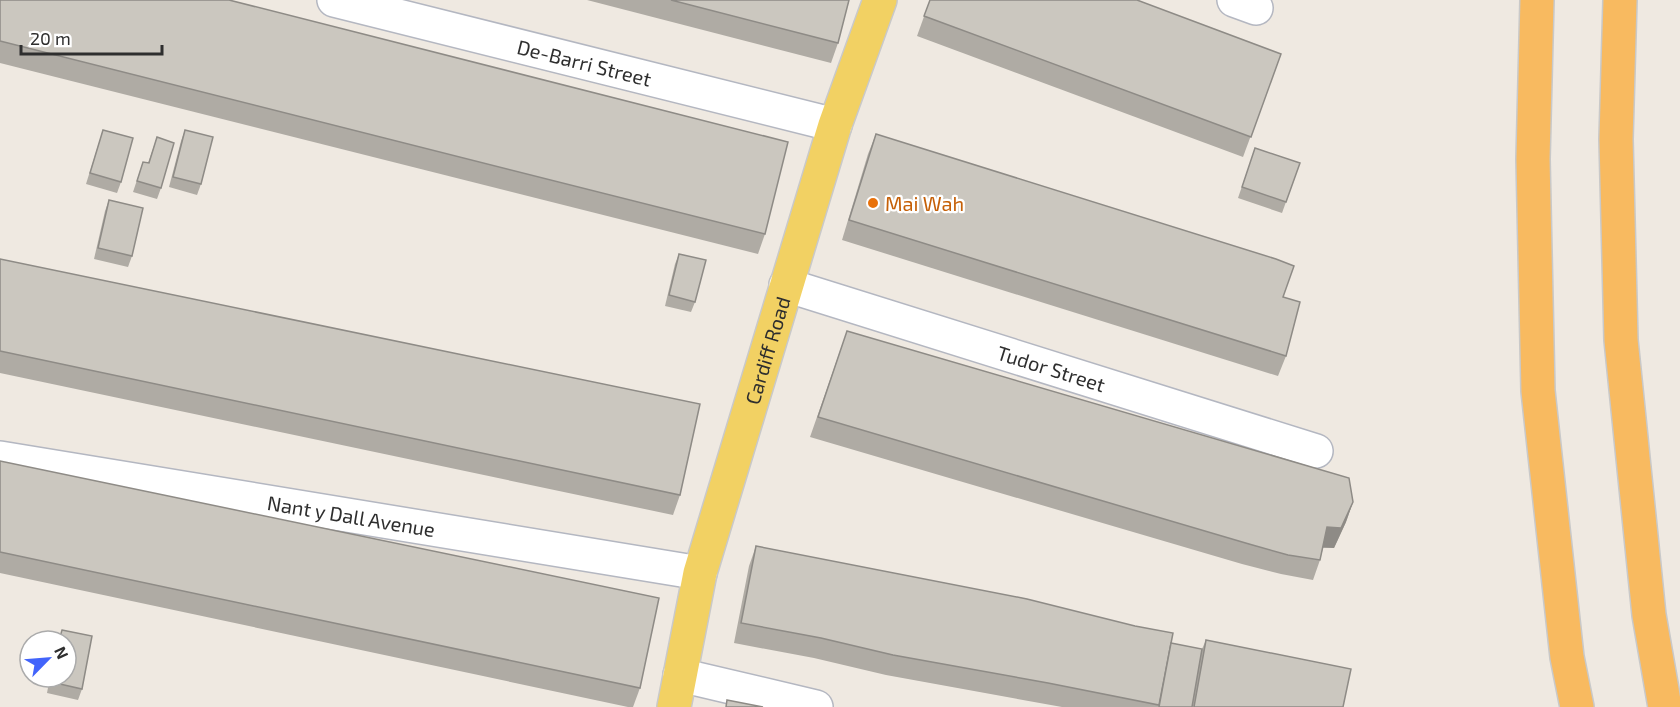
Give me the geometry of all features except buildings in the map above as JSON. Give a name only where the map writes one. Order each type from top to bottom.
[{"type":"highway","points":[[1537,0],[1533,159],[1538,391],[1568,657],[1577,707]]},
{"type":"highway","points":[[1620,0],[1616,139],[1621,340],[1649,615],[1665,707]]},
{"type":"main road","name":"Cardiff Road","points":[[674,707],[700,573],[835,125],[880,0]]},
{"type":"street","name":"De-Barri Street","points":[[334,0],[835,125]]},
{"type":"street","name":"Tudor Street","points":[[786,285],[1316,451]]},
{"type":"street","name":"Nant y Dall Avenue","points":[[0,458],[700,573]]},
{"type":"street","points":[[680,675],[816,707]]},
{"type":"place","name":"Mai Wah","points":[[873,203]]}]
